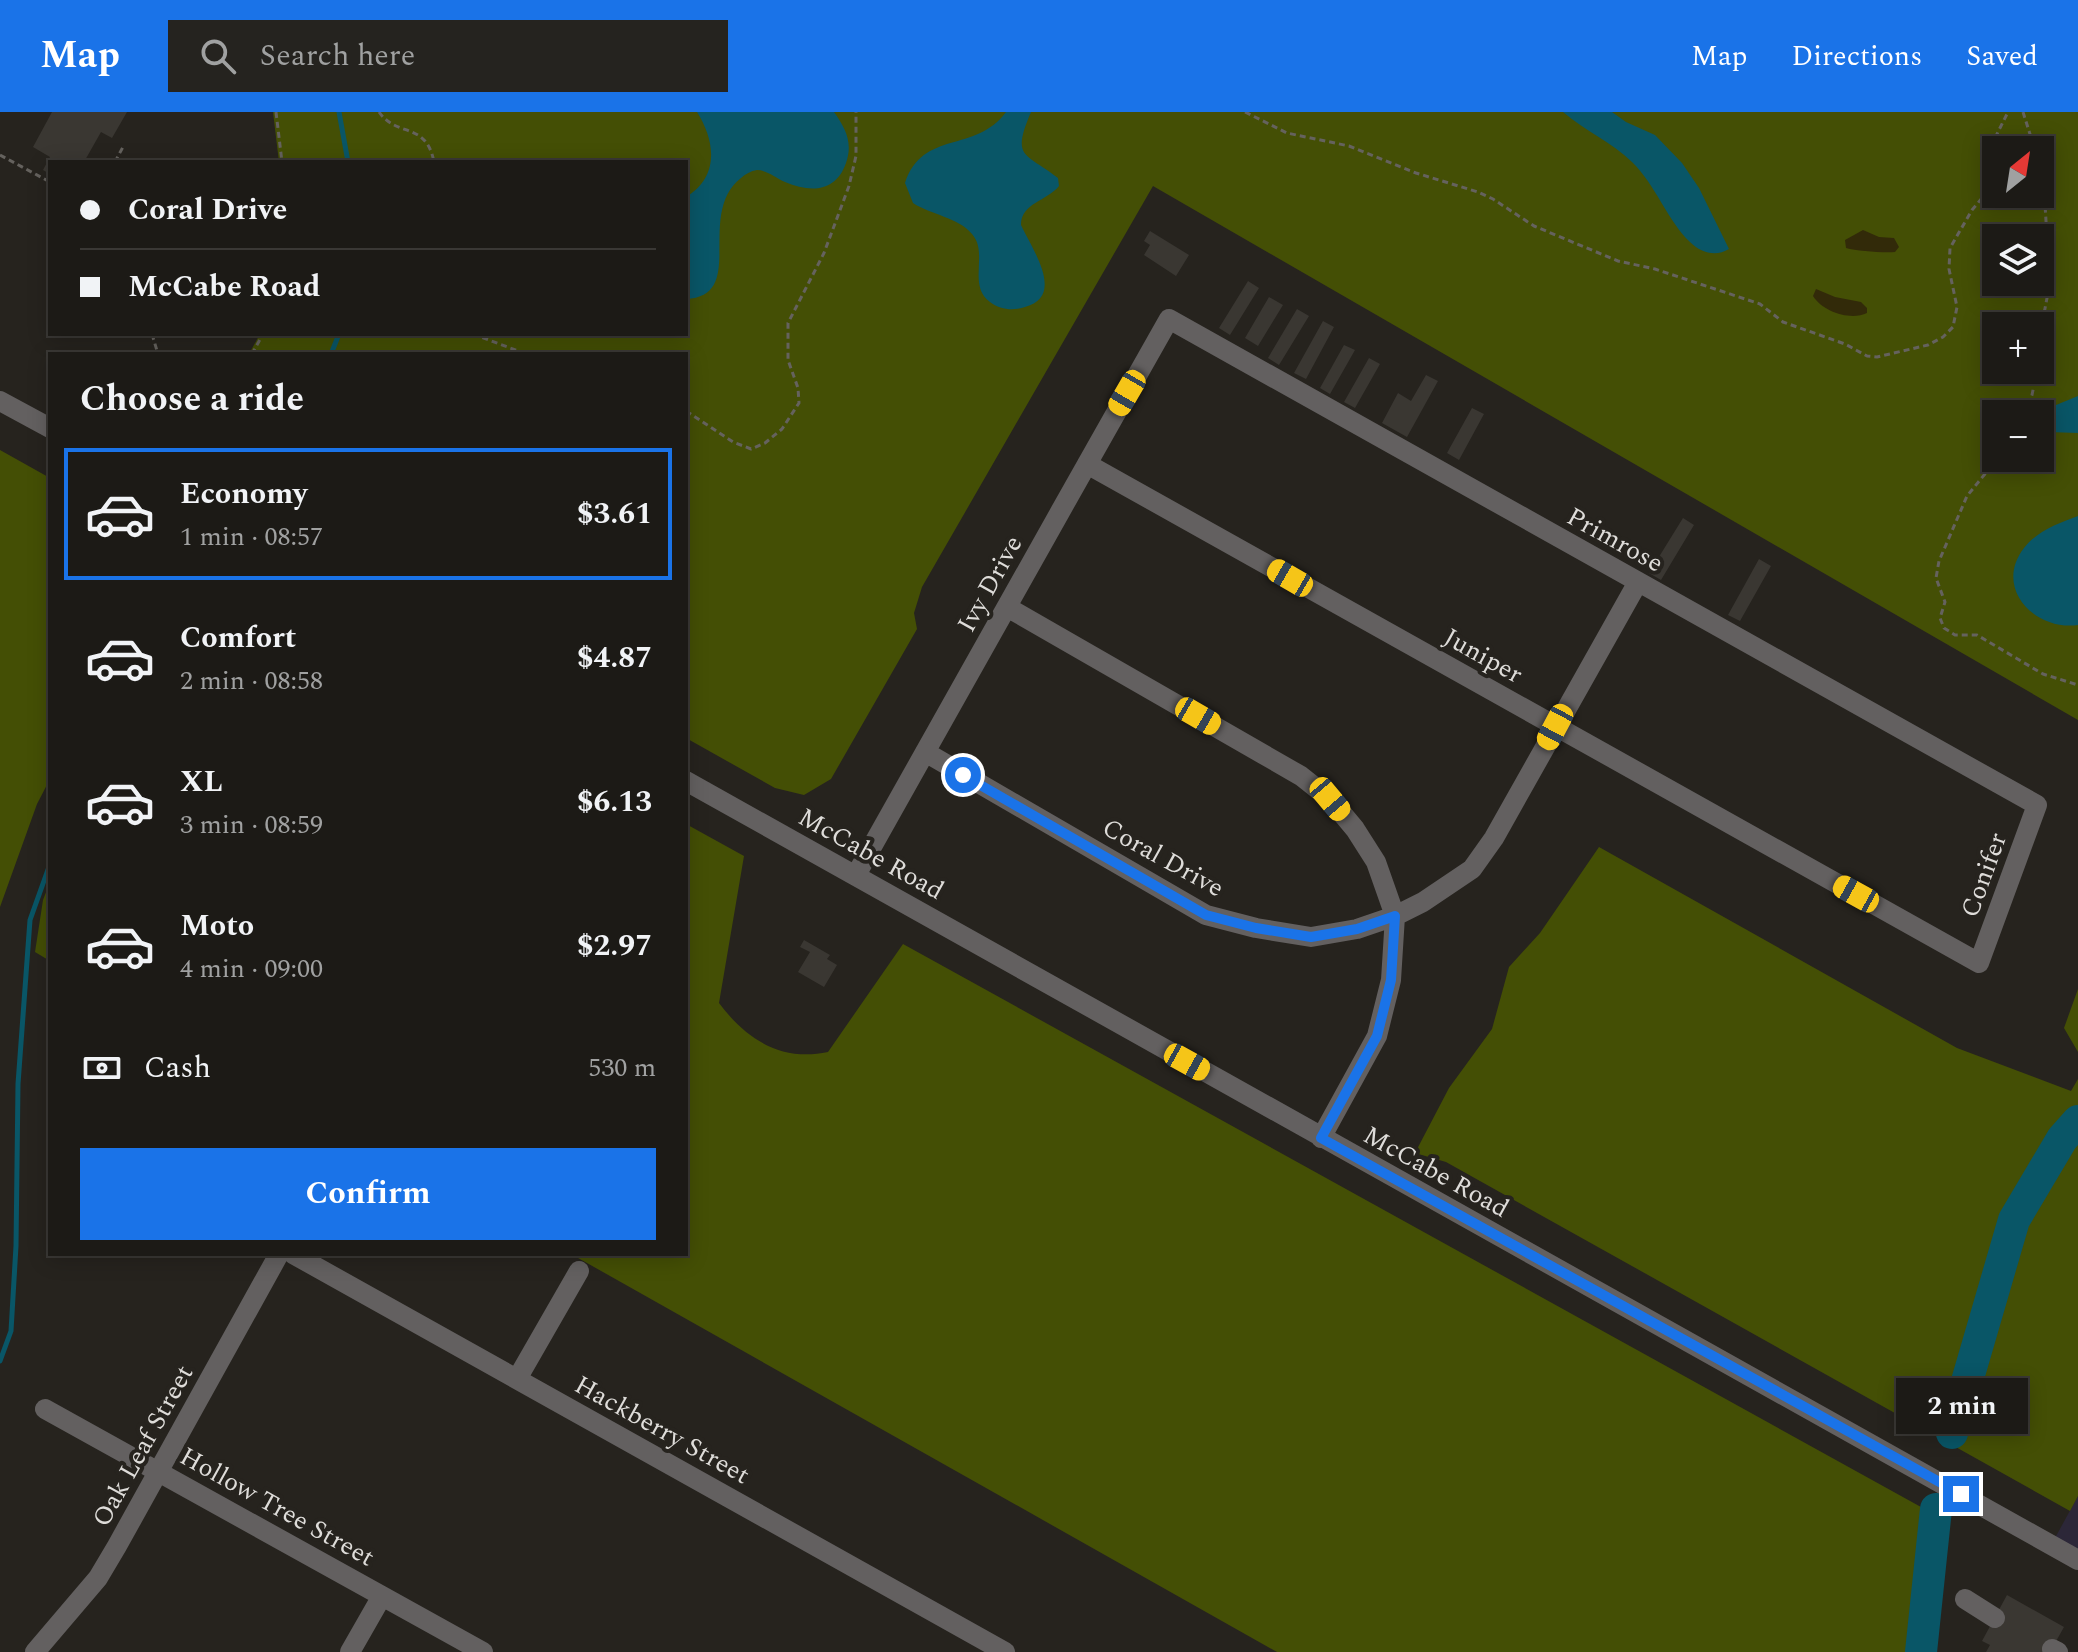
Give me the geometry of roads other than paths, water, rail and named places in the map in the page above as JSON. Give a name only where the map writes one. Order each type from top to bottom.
[{"type":"street","name":"Ivy Drive","points":[[856,875],[1169,319]]},
{"type":"street","name":"Primrose","points":[[1169,319],[2037,805]]},
{"type":"street","points":[[0,401],[48,427]]},
{"type":"street","name":"Juniper","points":[[1087,464],[1979,963]]},
{"type":"street","name":"Coral Drive","points":[[925,752],[1206,915],[1256,928],[1311,937],[1357,929],[1423,902],[1472,869],[1494,838],[1638,582]]},
{"type":"street","points":[[1007,607],[1301,776],[1330,799],[1355,829],[1376,862],[1395,916],[1391,980],[1377,1036],[1321,1138]]},
{"type":"street","name":"McCabe Road","points":[[688,782],[2078,1560]]},
{"type":"street","name":"Conifer","points":[[1979,963],[2037,805]]},
{"type":"street","name":"Oak Leaf Street","points":[[35,1652],[98,1578],[278,1256]]},
{"type":"street","name":"Hackberry Street","points":[[297,1256],[1005,1652]]},
{"type":"street","points":[[517,1379],[579,1271]]},
{"type":"street","name":"Hollow Tree Street","points":[[45,1409],[483,1652]]},
{"type":"street","points":[[350,1652],[382,1596]]},
{"type":"street","points":[[1965,1599],[1995,1618]]},
{"type":"water","points":[[697,112],[834,112],[845,130],[849,149],[842,173],[822,188],[795,186],[761,170],[741,178],[728,193],[722,212],[719,269],[714,284],[704,294],[688,298],[688,196],[704,180],[711,158],[711,147]]},
{"type":"water","points":[[1006,112],[1031,112],[1022,147],[1030,158],[1058,178],[1059,186],[1030,207],[1022,218],[1021,225],[1042,271],[1045,283],[1043,293],[1037,301],[1012,309],[994,305],[983,295],[979,278],[979,250],[972,234],[959,224],[913,203],[905,183],[913,166],[924,155],[980,133]]},
{"type":"water","points":[[1563,112],[1612,112],[1655,135],[1682,163],[1699,188],[1729,249],[1714,253],[1694,246],[1675,225],[1648,181],[1632,162]]},
{"type":"water","points":[[2078,396],[2078,433],[2054,432],[2054,406]]},
{"type":"water","points":[[2078,516],[2078,625],[2062,625],[2034,614],[2023,604],[2013,578],[2016,563],[2029,542],[2049,528]]},
{"type":"waterway","points":[[339,112],[348,160]]},
{"type":"waterway","points":[[332,352],[338,336]]},
{"type":"waterway","points":[[0,1361],[11,1331],[16,1246],[18,1084],[30,920],[48,870]]},
{"type":"waterway","points":[[1952,1433],[2014,1220],[2062,1139],[2078,1121]]},
{"type":"waterway","points":[[1921,1652],[1936,1509]]}]
